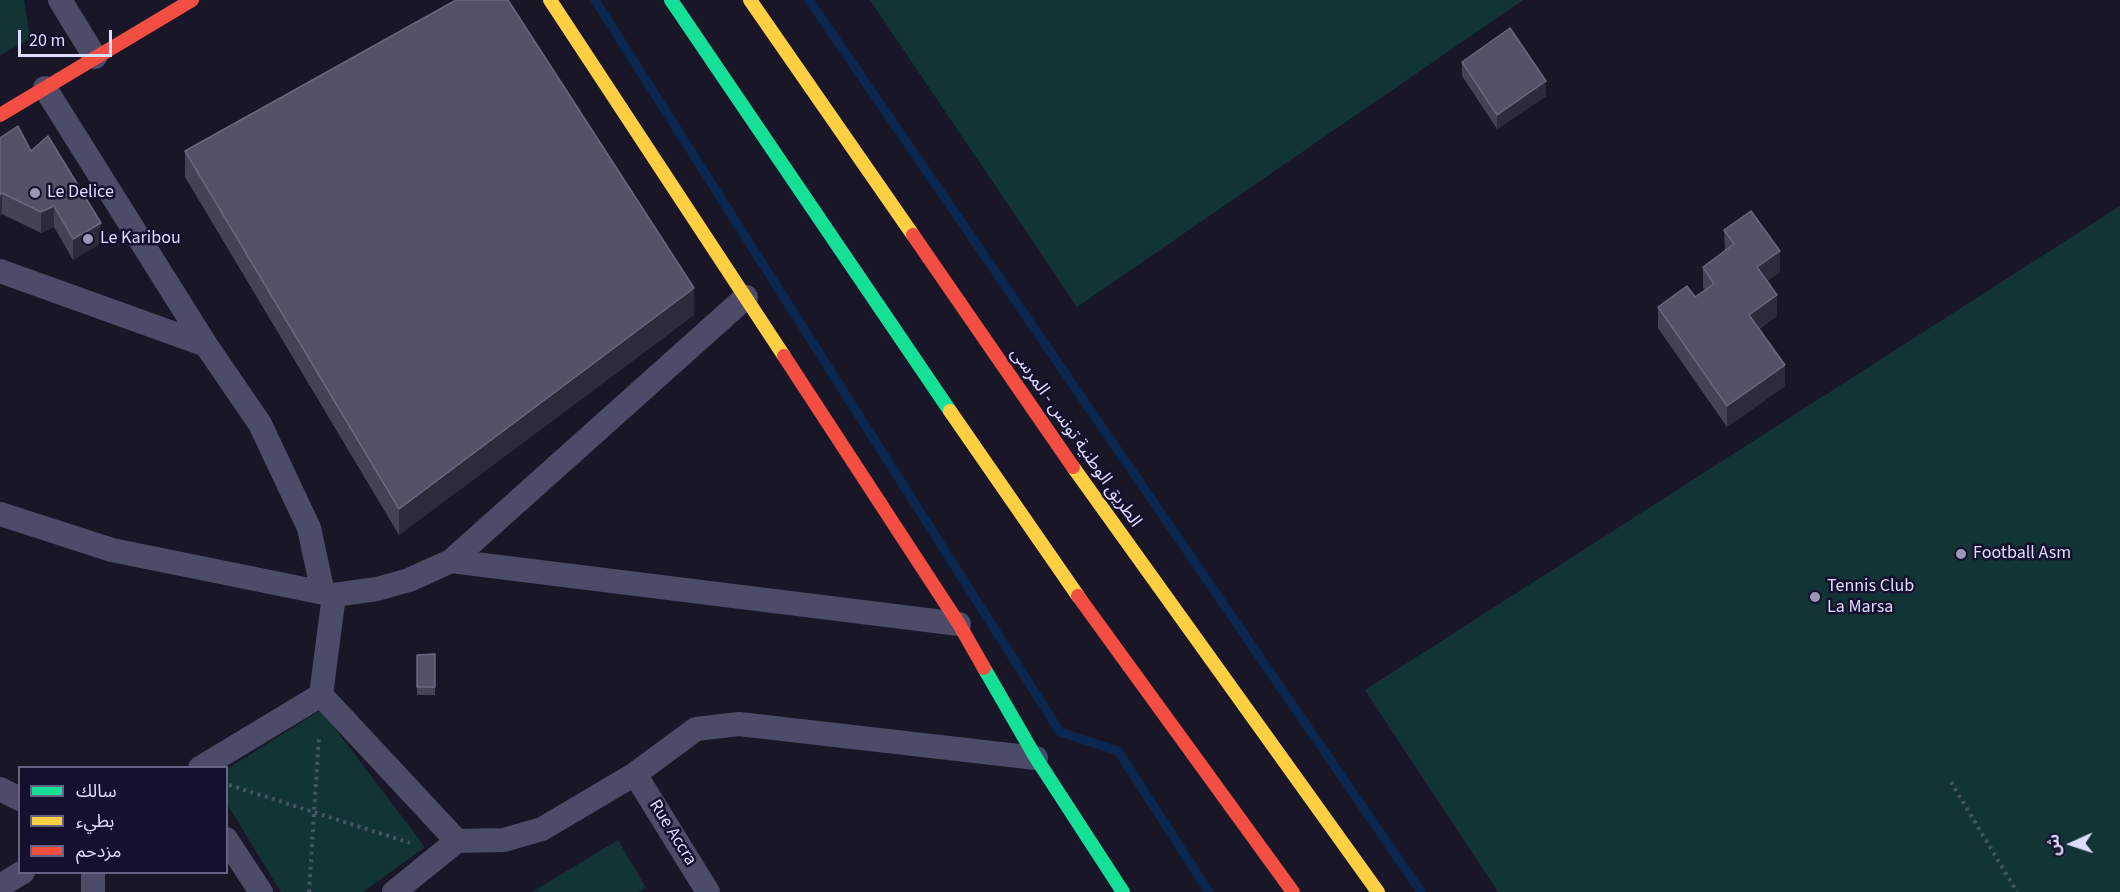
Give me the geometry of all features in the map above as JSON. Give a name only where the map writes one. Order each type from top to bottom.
[{"type":"main road","points":[[0,115],[192,0]]},
{"type":"main road","points":[[550,0],[959,624],[1036,758],[1123,892]]},
{"type":"main road","points":[[671,0],[1038,541],[1293,892]]},
{"type":"main road","name":"الطريق الوطنية تونس - المرسى","points":[[750,0],[1129,549],[1378,892]]},
{"type":"street","points":[[60,0],[95,57]]},
{"type":"street","points":[[45,88],[206,345],[260,424],[309,528],[328,594],[321,695],[457,841]]},
{"type":"street","points":[[0,270],[206,345]]},
{"type":"street","points":[[0,514],[112,550],[328,594],[377,589],[409,580],[451,561],[746,297]]},
{"type":"street","points":[[451,561],[959,624]]},
{"type":"street","points":[[203,766],[321,695]]},
{"type":"street","points":[[394,892],[457,841],[504,840],[542,829],[635,774],[696,729],[739,724],[1036,758]]},
{"type":"street","name":"Rue Accra","points":[[635,774],[708,892]]},
{"type":"street","points":[[0,789],[18,798]]},
{"type":"street","points":[[228,842],[261,892]]},
{"type":"street","points":[[0,886],[21,874]]},
{"type":"street","points":[[93,874],[93,892]]},
{"type":"path","points":[[309,892],[321,695]]},
{"type":"path","points":[[1951,782],[2017,892]]},
{"type":"path","points":[[228,785],[414,844]]},
{"type":"green space","points":[[0,0],[24,0],[30,39],[0,55]]},
{"type":"green space","points":[[870,0],[1523,0],[1077,307]]},
{"type":"green space","name":"Tennis Club La Marsa","points":[[2120,206],[2120,892],[1498,892],[1365,690]]},
{"type":"green space","points":[[321,710],[425,847],[363,892],[281,892],[228,806],[228,768]]},
{"type":"green space","points":[[618,840],[646,888],[639,892],[532,892]]},
{"type":"building","points":[[456,0],[508,0],[694,288],[399,509],[185,151]]},
{"type":"building","points":[[1510,28],[1546,81],[1497,115],[1462,62]]},
{"type":"building","name":"Le Delice","points":[[18,126],[31,151],[48,136],[101,223],[73,239],[54,206],[41,212],[2,193],[0,195],[0,138]]},
{"type":"building","points":[[1751,211],[1780,251],[1757,267],[1777,295],[1749,315],[1785,365],[1727,406],[1658,307],[1687,286],[1695,297],[1714,284],[1703,267],[1734,244],[1724,230]]},
{"type":"building","points":[[435,654],[435,687],[417,687],[417,655]]},
{"type":"waterway","points":[[595,0],[1060,732],[1118,751],[1209,892]]},
{"type":"waterway","points":[[809,0],[1421,892]]},
{"type":"traffic: fast","points":[[671,0],[950,411]]},
{"type":"traffic: fast","points":[[984,668],[1036,758],[1123,892]]},
{"type":"traffic: slow","points":[[550,0],[784,356]]},
{"type":"traffic: slow","points":[[750,0],[913,235]]},
{"type":"traffic: slow","points":[[950,411],[1078,596]]},
{"type":"traffic: slow","points":[[1073,467],[1378,892]]},
{"type":"traffic: jam","points":[[0,115],[192,0]]},
{"type":"traffic: jam","points":[[913,235],[1073,467]]},
{"type":"traffic: jam","points":[[784,356],[959,624],[984,668]]},
{"type":"traffic: jam","points":[[1078,596],[1293,892]]},
{"type":"place","name":"Le Delice","points":[[35,193]]},
{"type":"place","name":"Le Karibou","points":[[88,239]]},
{"type":"place","name":"Football Asm","points":[[1961,554]]},
{"type":"place","name":"Tennis Club La Marsa","points":[[1815,597]]}]
